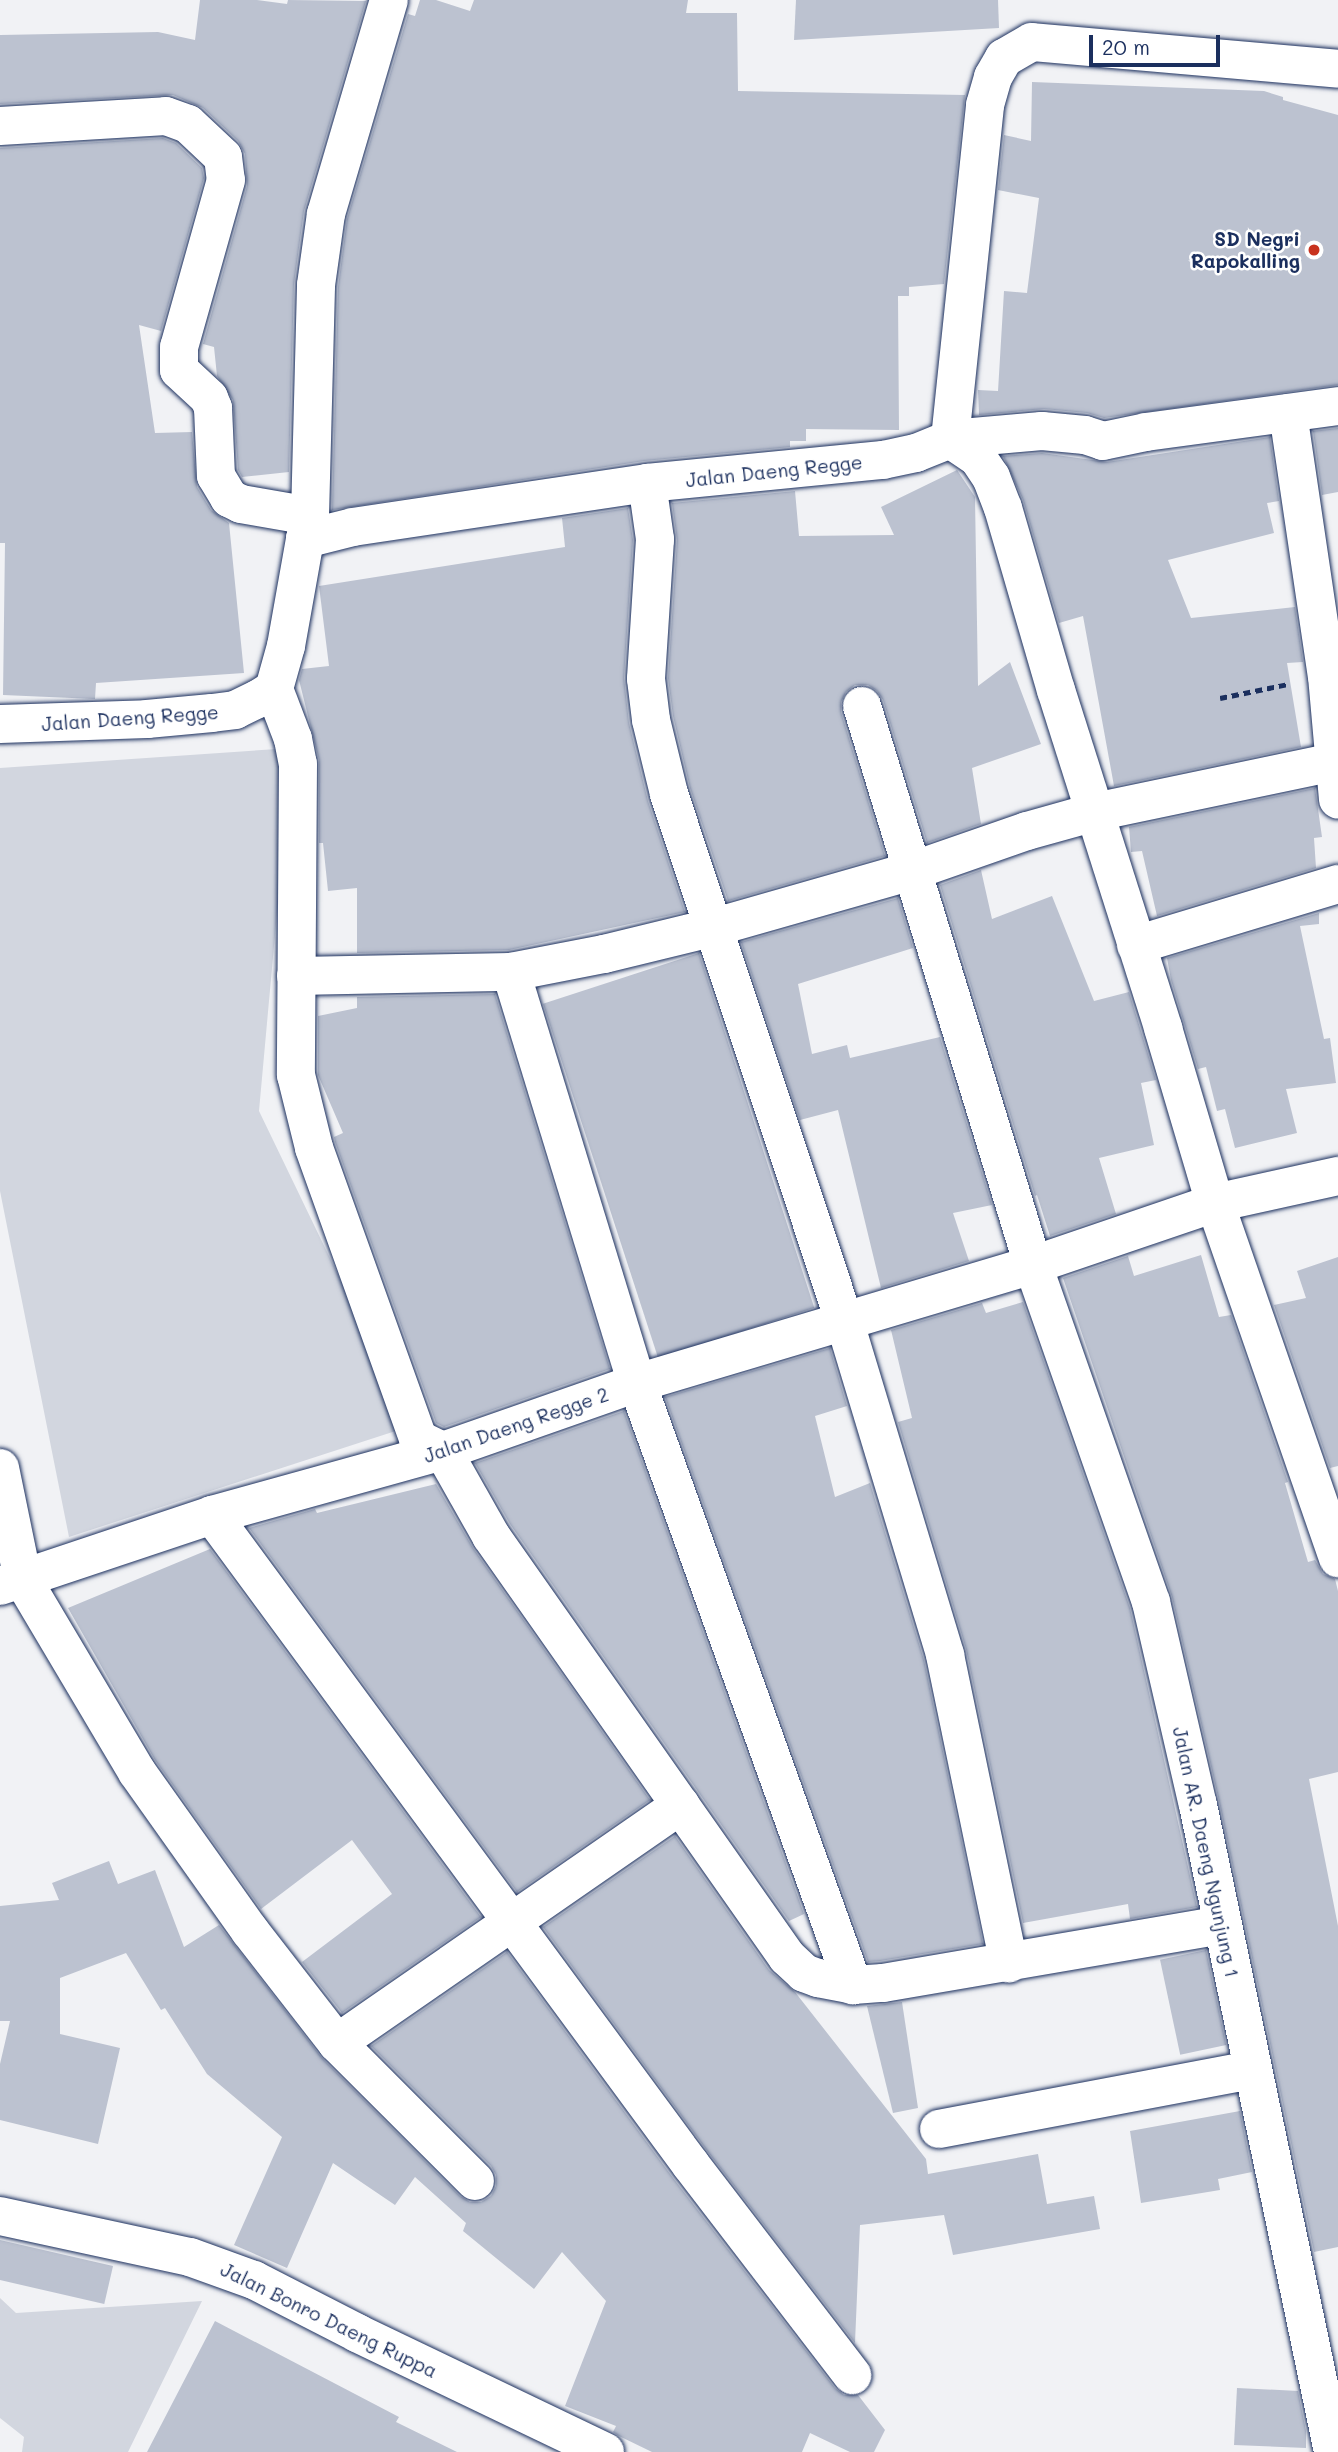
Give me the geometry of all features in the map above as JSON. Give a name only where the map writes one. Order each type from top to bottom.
[{"type":"street","points":[[389,0],[326,214],[316,285],[308,527],[286,646],[274,688],[293,739],[298,764],[296,1075],[314,1148],[418,1439],[443,1451],[491,1536],[787,1957],[811,1976],[853,1984],[914,1979],[1222,1925]]},
{"type":"street","points":[[1338,69],[1032,42],[1004,58],[993,77],[985,105],[950,439],[978,458],[991,477],[1215,1203],[1338,1558]]},
{"type":"street","points":[[0,126],[166,116],[188,124],[223,157],[226,180],[179,347],[179,370],[209,398],[213,408],[216,476],[229,498],[308,527]]},
{"type":"street","name":"Jalan Daeng Regge","points":[[308,527],[353,527],[647,483],[883,460],[916,453],[950,439],[1042,431],[1085,435],[1103,441],[1338,406]]},
{"type":"street","points":[[1288,413],[1332,675],[1334,762],[1338,800]]},
{"type":"street","points":[[647,483],[655,539],[646,679],[649,709],[669,794],[845,1324],[945,1655],[1009,1963]]},
{"type":"street","name":"Jalan Daeng Regge","points":[[0,724],[148,719],[234,710],[274,688]]},
{"type":"street","name":"Jalan AR. Daeng Ngunjung 1","points":[[862,706],[1033,1265],[1141,1567],[1198,1805],[1333,2452]]},
{"type":"street","points":[[296,976],[511,972],[604,954],[715,927],[912,871],[1027,831],[1095,812],[1334,762]]},
{"type":"street","points":[[1136,945],[1338,884]]},
{"type":"street","points":[[511,972],[637,1383],[853,1984]]},
{"type":"street","name":"Jalan Daeng Regge 2","points":[[12,1583],[212,1515],[443,1451],[637,1383],[845,1324],[1033,1265],[1215,1203],[1338,1176]]},
{"type":"street","points":[[0,1468],[12,1583],[137,1772],[250,1931],[337,2043],[475,2181]]},
{"type":"street","points":[[212,1515],[691,2165],[852,2375]]},
{"type":"street","points":[[337,2043],[681,1805]]},
{"type":"street","points":[[939,2129],[1252,2070]]},
{"type":"street","name":"Jalan Bonro Daeng Ruppa","points":[[0,2216],[190,2257],[254,2280],[357,2333],[606,2452]]},
{"type":"path","points":[[1220,698],[1332,675]]},
{"type":"shaded area","points":[[292,748],[259,1111],[411,1426],[69,1537],[0,1191],[0,768]]},
{"type":"shaded area","points":[[0,2298],[16,2313],[202,2301],[128,2452],[22,2452],[24,2437],[0,2418]]},
{"type":"building","points":[[200,0],[257,0],[287,4],[288,0],[366,1],[304,211],[294,284],[289,472],[242,477],[238,470],[233,400],[217,376],[214,347],[203,344],[247,186],[245,154],[238,141],[203,108],[173,95],[0,104],[0,35],[158,32],[195,40]]},
{"type":"building","points":[[420,0],[436,0],[470,11],[474,0],[688,0],[686,13],[737,13],[738,91],[965,95],[944,284],[909,287],[909,296],[898,296],[899,430],[806,429],[806,441],[790,441],[790,447],[644,461],[332,510],[338,287],[347,219],[408,14],[415,16]]},
{"type":"building","points":[[796,0],[998,0],[999,28],[794,40]]},
{"type":"building","points":[[1032,82],[1264,91],[1283,97],[1283,100],[1338,115],[1338,385],[1104,418],[1087,413],[1044,409],[979,415],[978,390],[998,391],[1004,291],[1027,293],[1039,198],[998,190],[1004,135],[1031,141]]},
{"type":"building","points":[[163,138],[176,143],[202,168],[204,178],[161,331],[139,325],[155,433],[192,432],[197,487],[211,510],[229,523],[244,673],[96,683],[95,699],[3,695],[5,543],[0,543],[0,148]]},
{"type":"building","points":[[1338,428],[1338,492],[1322,495],[1313,431]]},
{"type":"building","points":[[1270,437],[1279,501],[1267,503],[1274,533],[1168,560],[1191,618],[1295,607],[1303,662],[1287,663],[1301,747],[1114,786],[1083,616],[1059,623],[1023,500],[1003,456],[1042,453],[1107,462]]},
{"type":"building","points":[[957,470],[975,497],[978,686],[1010,662],[1041,744],[972,768],[981,824],[927,843],[883,700],[877,691],[868,685],[855,685],[846,692],[841,702],[841,712],[885,856],[728,901],[690,788],[673,716],[668,678],[677,540],[672,503],[795,491],[799,536],[894,535],[881,507]]},
{"type":"building","points":[[628,508],[633,540],[624,678],[629,723],[648,801],[685,912],[509,950],[357,953],[357,888],[328,891],[323,843],[319,843],[319,760],[299,680],[302,669],[329,666],[319,586],[565,547],[562,518]]},
{"type":"building","points":[[1315,788],[1322,837],[1314,838],[1316,868],[1157,916],[1142,851],[1131,852],[1129,827]]},
{"type":"building","points":[[981,870],[992,919],[1052,896],[1094,1001],[1129,992],[1156,1080],[1141,1083],[1154,1145],[1099,1158],[1116,1214],[1050,1236],[1037,1195],[1035,1196],[940,885]]},
{"type":"building","points":[[898,898],[913,948],[798,984],[812,1054],[847,1045],[850,1058],[940,1037],[992,1205],[953,1213],[969,1261],[881,1288],[838,1110],[800,1120],[741,942]]},
{"type":"building","points":[[1319,913],[1319,924],[1300,926],[1324,1039],[1330,1038],[1336,1083],[1286,1089],[1297,1133],[1235,1148],[1225,1109],[1217,1111],[1206,1067],[1198,1069],[1167,958]]},
{"type":"building","points":[[699,953],[814,1308],[658,1358],[543,1004]]},
{"type":"building","points":[[495,994],[610,1369],[444,1427],[436,1423],[335,1142],[334,1137],[343,1133],[318,1075],[318,1016],[357,1008],[357,997]]},
{"type":"building","points":[[1201,1255],[1219,1317],[1231,1315],[1288,1482],[1285,1483],[1308,1562],[1315,1560],[1323,1574],[1335,1579],[1338,1591],[1338,1772],[1309,1779],[1338,1926],[1338,2247],[1314,2252],[1219,1801],[1172,1597],[1063,1278],[1128,1256],[1134,1276]]},
{"type":"building","points":[[1338,1257],[1338,1466],[1330,1468],[1274,1305],[1306,1298],[1297,1271]]},
{"type":"building","points":[[1023,1302],[1130,1608],[1197,1907],[1130,1919],[1128,1904],[1023,1923],[966,1649],[898,1422],[912,1418],[891,1330],[982,1303],[986,1313]]},
{"type":"building","points":[[830,1348],[847,1406],[815,1416],[835,1497],[870,1483],[924,1660],[983,1944],[868,1962],[665,1397]]},
{"type":"building","points":[[624,1411],[804,1914],[789,1921],[510,1524],[475,1463]]},
{"type":"building","points":[[436,1484],[473,1548],[650,1800],[517,1892],[249,1528],[315,1509],[317,1513]]},
{"type":"building","points":[[210,1549],[481,1917],[342,2013],[302,1962],[392,1894],[352,1840],[261,1909],[155,1760],[68,1608]]},
{"type":"building","points":[[675,1836],[769,1970],[795,1992],[926,2159],[928,2174],[1038,2154],[1047,2204],[1094,2196],[1100,2229],[953,2255],[944,2215],[860,2225],[855,2343],[708,2152],[543,1927]]},
{"type":"building","points":[[109,1861],[118,1884],[155,1870],[184,1947],[219,1925],[322,2058],[460,2196],[470,2202],[481,2202],[491,2196],[496,2186],[496,2175],[491,2166],[371,2046],[507,1952],[673,2178],[835,2388],[844,2395],[858,2395],[885,2430],[874,2452],[850,2452],[810,2433],[802,2452],[652,2452],[613,2432],[616,2426],[565,2406],[606,2301],[562,2252],[534,2289],[463,2231],[466,2223],[415,2177],[395,2205],[333,2163],[287,2268],[234,2245],[282,2137],[207,2074],[165,2008],[161,2010],[126,1953],[60,1978],[60,2034],[120,2048],[98,2144],[0,2120],[0,2064],[10,2021],[0,2021],[0,1906],[59,1900],[52,1883]]},
{"type":"building","points":[[1206,1950],[1226,2045],[1180,2055],[1160,1960]]},
{"type":"building","points":[[902,2002],[918,2108],[893,2113],[867,2006]]},
{"type":"building","points":[[1240,2111],[1252,2172],[1218,2179],[1220,2190],[1141,2203],[1130,2131]]},
{"type":"building","points":[[0,2240],[113,2266],[104,2304],[0,2280]]},
{"type":"building","points":[[215,2321],[399,2417],[396,2422],[457,2452],[147,2452]]},
{"type":"building","points":[[1237,2388],[1298,2391],[1306,2431],[1306,2448],[1234,2445]]},
{"type":"place","name":"SD Negri Rapokalling","points":[[1314,250]]}]
